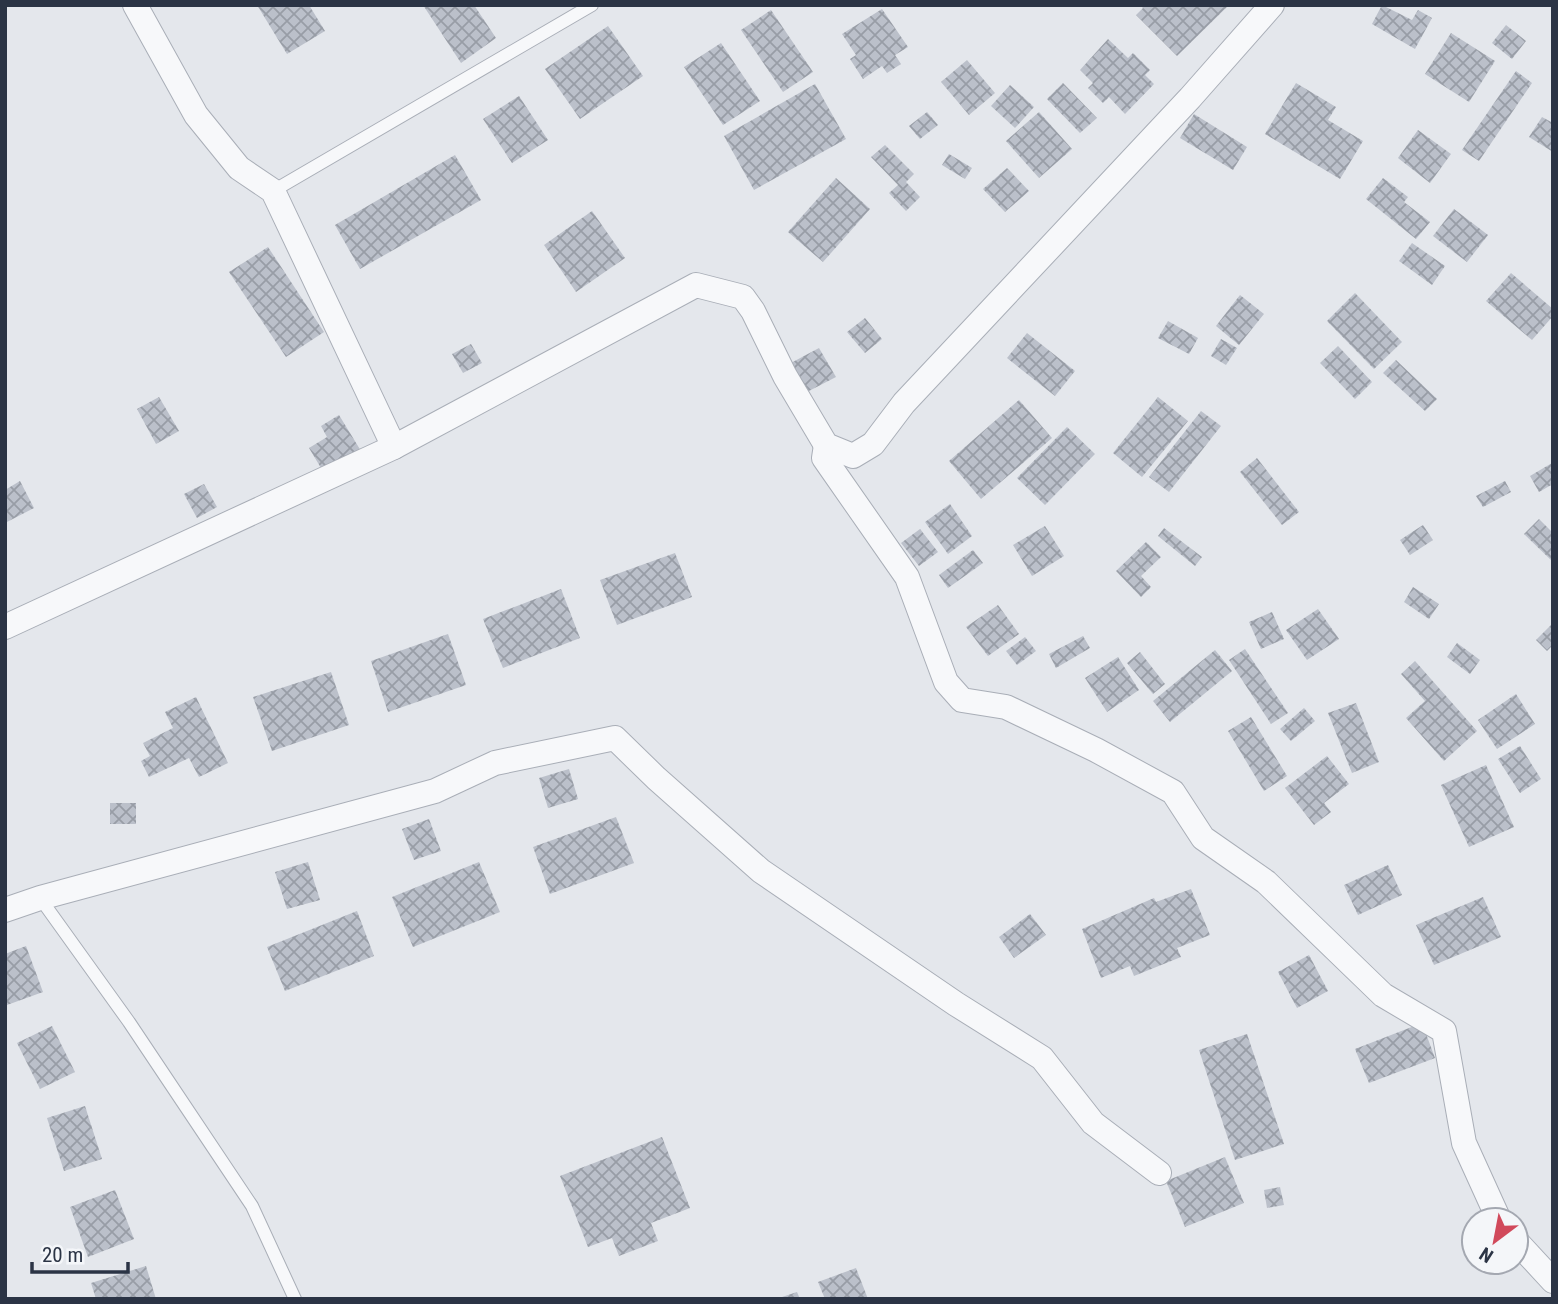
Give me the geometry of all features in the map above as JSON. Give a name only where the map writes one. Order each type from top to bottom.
[{"type":"street","points":[[135,5],[196,115],[239,168],[273,191],[394,447]]},
{"type":"street","points":[[5,627],[394,447],[696,285],[743,297],[826,445],[853,456],[873,444],[904,403],[1190,98],[1272,5]]},
{"type":"street","points":[[826,445],[824,458],[907,577],[946,682],[962,700],[1006,707],[1096,750],[1173,792],[1203,838],[1266,882],[1383,995],[1444,1031],[1464,1143],[1493,1206]]},
{"type":"street","points":[[5,910],[40,898],[435,790],[495,763],[615,738],[761,871],[956,1004],[1042,1058],[1093,1122],[1159,1173]]},
{"type":"street","points":[[1530,1256],[1553,1281]]},
{"type":"lane","points":[[273,191],[592,5]]},
{"type":"lane","points":[[40,898],[129,1022],[252,1206],[295,1299]]},
{"type":"building","points":[[257,5],[309,5],[325,31],[287,54]]},
{"type":"building","points":[[423,5],[474,5],[496,38],[461,63]]},
{"type":"building","points":[[1141,5],[1229,5],[1177,56],[1136,15],[1143,8]]},
{"type":"building","points":[[1382,5],[1412,20],[1418,10],[1432,18],[1415,49],[1372,24]]},
{"type":"building","points":[[882,9],[908,47],[895,55],[901,64],[887,73],[882,66],[863,79],[850,59],[856,55],[842,34]]},
{"type":"building","points":[[771,10],[813,72],[783,92],[741,30]]},
{"type":"building","points":[[1506,25],[1526,41],[1512,59],[1492,43]]},
{"type":"building","points":[[608,26],[643,76],[580,119],[545,69]]},
{"type":"building","points":[[1451,33],[1495,61],[1469,102],[1425,74]]},
{"type":"building","points":[[1108,39],[1128,58],[1133,53],[1150,70],[1145,75],[1154,84],[1125,114],[1109,97],[1103,103],[1088,88],[1093,83],[1080,70]]},
{"type":"building","points":[[721,43],[760,101],[723,125],[684,67]]},
{"type":"building","points":[[967,60],[995,93],[969,115],[941,82]]},
{"type":"building","points":[[1516,71],[1532,83],[1479,161],[1462,150]]},
{"type":"building","points":[[1063,83],[1097,118],[1080,133],[1047,99]]},
{"type":"building","points":[[1296,83],[1336,107],[1328,120],[1363,141],[1340,179],[1265,134]]},
{"type":"building","points":[[815,84],[846,139],[754,190],[724,136]]},
{"type":"building","points":[[1010,85],[1034,107],[1015,128],[991,106]]},
{"type":"building","points":[[519,96],[548,140],[512,163],[483,119]]},
{"type":"building","points":[[927,112],[938,125],[920,139],[909,126]]},
{"type":"building","points":[[1039,112],[1072,149],[1039,178],[1006,141]]},
{"type":"building","points":[[1194,114],[1247,147],[1233,170],[1180,138]]},
{"type":"building","points":[[1542,117],[1553,123],[1553,152],[1529,137]]},
{"type":"building","points":[[1418,130],[1451,154],[1430,183],[1398,158]]},
{"type":"building","points":[[885,145],[914,174],[906,182],[920,197],[906,211],[889,193],[898,185],[871,157]]},
{"type":"building","points":[[949,154],[972,168],[965,179],[942,165]]},
{"type":"building","points":[[455,155],[481,200],[360,269],[335,225]]},
{"type":"building","points":[[1007,168],[1029,191],[1005,212],[983,189]]},
{"type":"building","points":[[836,178],[870,209],[823,262],[788,232]]},
{"type":"building","points":[[1383,178],[1408,197],[1404,202],[1430,222],[1416,239],[1366,199]]},
{"type":"building","points":[[1454,209],[1488,235],[1467,262],[1433,236]]},
{"type":"building","points":[[592,211],[625,258],[576,292],[544,245]]},
{"type":"building","points":[[1412,243],[1445,266],[1432,285],[1399,261]]},
{"type":"building","points":[[268,247],[324,332],[286,357],[229,272]]},
{"type":"building","points":[[1511,273],[1553,309],[1553,316],[1532,340],[1486,301]]},
{"type":"building","points":[[1355,293],[1402,342],[1374,369],[1327,321]]},
{"type":"building","points":[[1240,295],[1264,314],[1239,345],[1216,326]]},
{"type":"building","points":[[865,318],[882,339],[865,353],[847,332]]},
{"type":"building","points":[[1168,321],[1198,338],[1189,354],[1158,338]]},
{"type":"building","points":[[1027,333],[1075,371],[1055,396],[1007,358]]},
{"type":"building","points":[[1221,339],[1237,348],[1226,365],[1211,356]]},
{"type":"building","points":[[471,344],[482,363],[463,373],[452,354]]},
{"type":"building","points":[[1338,346],[1372,382],[1355,399],[1320,363]]},
{"type":"building","points":[[819,348],[836,377],[805,393],[789,364]]},
{"type":"building","points":[[1396,360],[1437,399],[1425,411],[1383,373]]},
{"type":"building","points":[[159,397],[179,431],[156,444],[137,409]]},
{"type":"building","points":[[1158,397],[1188,421],[1142,477],[1113,453]]},
{"type":"building","points":[[1019,400],[1052,438],[981,499],[949,461]]},
{"type":"building","points":[[1201,411],[1221,426],[1169,492],[1149,477]]},
{"type":"building","points":[[339,415],[361,451],[324,473],[309,448],[327,437],[321,426]]},
{"type":"building","points":[[1067,427],[1095,454],[1045,505],[1017,478]]},
{"type":"building","points":[[1257,458],[1299,512],[1282,525],[1240,472]]},
{"type":"building","points":[[1552,463],[1553,484],[1539,492],[1530,476]]},
{"type":"building","points":[[20,481],[34,508],[5,523],[5,490]]},
{"type":"building","points":[[1505,481],[1511,492],[1483,507],[1476,496]]},
{"type":"building","points":[[204,484],[217,507],[197,518],[184,494]]},
{"type":"building","points":[[950,504],[972,536],[948,554],[925,522]]},
{"type":"building","points":[[1539,519],[1553,533],[1553,562],[1524,534]]},
{"type":"building","points":[[1423,525],[1433,540],[1410,555],[1400,540]]},
{"type":"building","points":[[1045,526],[1064,556],[1032,576],[1013,545]]},
{"type":"building","points":[[1164,528],[1202,557],[1195,566],[1158,536]]},
{"type":"building","points":[[920,529],[938,552],[919,566],[901,543]]},
{"type":"building","points":[[1146,542],[1161,557],[1141,576],[1151,587],[1141,597],[1116,571]]},
{"type":"building","points":[[973,550],[983,563],[948,588],[939,575]]},
{"type":"building","points":[[675,553],[692,597],[617,625],[600,580]]},
{"type":"building","points":[[1413,587],[1439,604],[1429,619],[1404,602]]},
{"type":"building","points":[[561,589],[580,638],[503,668],[483,619]]},
{"type":"building","points":[[998,605],[1019,634],[988,656],[966,627]]},
{"type":"building","points":[[1318,609],[1339,639],[1307,660],[1286,630]]},
{"type":"building","points":[[1272,612],[1284,639],[1261,649],[1249,622]]},
{"type":"building","points":[[1553,623],[1553,645],[1547,651],[1536,640]]},
{"type":"building","points":[[448,634],[466,685],[388,712],[371,661]]},
{"type":"building","points":[[1083,636],[1090,648],[1056,668],[1049,654]]},
{"type":"building","points":[[1025,637],[1036,651],[1017,665],[1006,651]]},
{"type":"building","points":[[1457,643],[1480,660],[1470,674],[1447,657]]},
{"type":"building","points":[[1245,649],[1288,713],[1271,724],[1229,660]]},
{"type":"building","points":[[1215,650],[1232,671],[1170,722],[1153,701]]},
{"type":"building","points":[[1140,652],[1165,684],[1153,694],[1127,663]]},
{"type":"building","points":[[1118,657],[1139,690],[1107,712],[1085,678]]},
{"type":"building","points":[[1415,661],[1477,731],[1444,761],[1406,718],[1425,701],[1401,674]]},
{"type":"building","points":[[331,672],[349,725],[272,751],[253,697]]},
{"type":"building","points":[[1516,694],[1535,724],[1497,749],[1478,720]]},
{"type":"building","points":[[196,697],[228,763],[199,777],[189,758],[149,777],[141,761],[150,756],[143,743],[173,728],[165,712]]},
{"type":"building","points":[[1356,703],[1379,762],[1352,773],[1328,713]]},
{"type":"building","points":[[1304,708],[1315,721],[1291,741],[1280,729]]},
{"type":"building","points":[[1251,717],[1287,776],[1264,791],[1228,731]]},
{"type":"building","points":[[1520,746],[1541,779],[1520,793],[1498,759]]},
{"type":"building","points":[[1327,756],[1349,784],[1324,803],[1331,812],[1314,825],[1285,788]]},
{"type":"building","points":[[1486,765],[1514,827],[1469,847],[1441,785]]},
{"type":"building","points":[[569,769],[578,799],[548,808],[539,778]]},
{"type":"building","points":[[110,803],[136,803],[136,824],[110,824]]},
{"type":"building","points":[[616,817],[634,863],[550,894],[533,847]]},
{"type":"building","points":[[429,819],[441,851],[414,860],[402,829]]},
{"type":"building","points":[[308,862],[320,900],[287,909],[275,872]]},
{"type":"building","points":[[479,862],[500,912],[413,947],[392,897]]},
{"type":"building","points":[[1388,865],[1402,895],[1358,915],[1344,885]]},
{"type":"building","points":[[1191,889],[1210,935],[1177,948],[1181,957],[1134,976],[1130,966],[1101,978],[1082,929],[1154,898],[1156,902]]},
{"type":"building","points":[[1483,897],[1501,937],[1434,965],[1416,925]]},
{"type":"building","points":[[357,911],[374,956],[285,991],[267,947]]},
{"type":"building","points":[[1030,914],[1046,935],[1014,958],[999,937]]},
{"type":"building","points":[[26,946],[43,992],[7,1005],[5,954]]},
{"type":"building","points":[[1309,955],[1328,991],[1297,1008],[1278,972]]},
{"type":"building","points":[[1422,1023],[1435,1058],[1369,1083],[1355,1049]]},
{"type":"building","points":[[52,1026],[75,1072],[40,1089],[17,1043]]},
{"type":"building","points":[[1247,1034],[1284,1144],[1235,1160],[1199,1050]]},
{"type":"building","points":[[85,1106],[102,1159],[64,1171],[47,1118]]},
{"type":"building","points":[[662,1137],[690,1208],[651,1223],[658,1241],[619,1256],[612,1238],[588,1247],[560,1176]]},
{"type":"building","points":[[1225,1157],[1244,1203],[1185,1227],[1166,1181]]},
{"type":"building","points":[[1280,1187],[1284,1205],[1267,1208],[1264,1190]]},
{"type":"building","points":[[115,1190],[134,1239],[88,1257],[70,1207]]},
{"type":"building","points":[[146,1266],[156,1299],[96,1299],[91,1283]]},
{"type":"building","points":[[856,1268],[868,1299],[825,1299],[818,1282]]},
{"type":"building","points":[[797,1292],[800,1299],[779,1299],[779,1298]]}]
